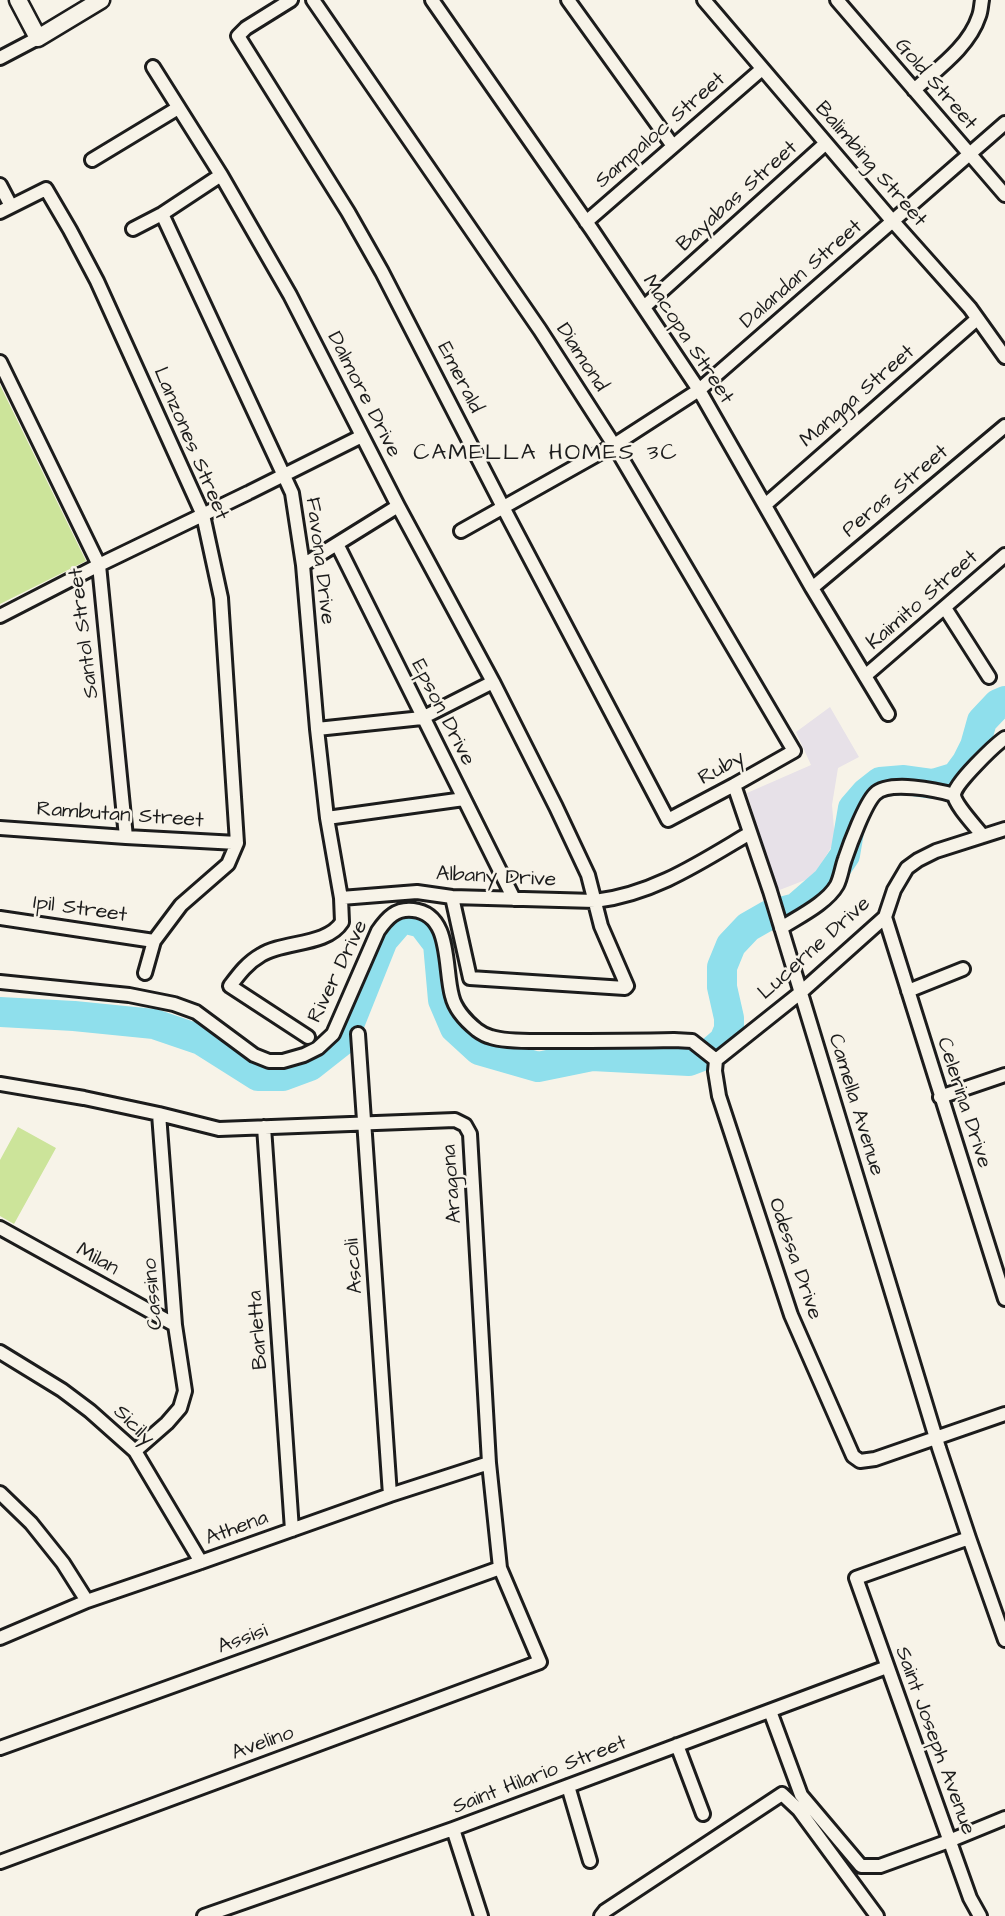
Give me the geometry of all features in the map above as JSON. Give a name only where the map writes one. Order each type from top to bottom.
[{"type":"street","points":[[18,0],[38,38]]},
{"type":"street","points":[[0,58],[101,0]]},
{"type":"street","name":"Emerald","points":[[290,0],[238,36],[348,212],[382,272],[668,820]]},
{"type":"street","name":"Diamond","points":[[313,0],[481,242],[614,445],[794,751]]},
{"type":"street","name":"Macopa Street","points":[[432,0],[699,390],[812,588],[888,714]]},
{"type":"street","points":[[568,0],[673,146]]},
{"type":"street","name":"Balimbing Street","points":[[704,0],[970,309],[1005,357]]},
{"type":"street","name":"Gold Street","points":[[837,0],[1005,195]]},
{"type":"street","points":[[914,90],[967,40],[979,17],[982,0]]},
{"type":"street","name":"Dalmore Drive","points":[[153,67],[221,175],[290,295],[398,506],[493,682],[588,875],[601,926],[627,983],[625,988],[470,978],[452,897]]},
{"type":"street","name":"Sampaloc Street","points":[[586,222],[762,69]]},
{"type":"street","points":[[92,160],[178,108]]},
{"type":"street","name":"Dalandan Street","points":[[461,531],[614,445],[699,390],[1005,123]]},
{"type":"street","name":"Bayabas Street","points":[[644,307],[826,144]]},
{"type":"street","points":[[133,229],[162,214],[221,175]]},
{"type":"street","name":"Lanzones Street","points":[[0,185],[6,209],[46,189],[97,281],[203,515],[221,598],[237,843]]},
{"type":"street","name":"Favona Drive","points":[[162,214],[292,493],[303,565],[327,818],[341,898]]},
{"type":"street","name":"Mangga Street","points":[[765,505],[977,318]]},
{"type":"street","name":"Santol Street","points":[[0,362],[99,565],[126,837]]},
{"type":"street","name":"Peras Street","points":[[812,588],[1005,426]]},
{"type":"street","points":[[0,615],[362,436]]},
{"type":"street","points":[[303,565],[398,506]]},
{"type":"street","name":"Epson Drive","points":[[337,544],[514,899]]},
{"type":"street","name":"Kaimito Street","points":[[866,676],[1005,555]]},
{"type":"street","points":[[945,608],[989,677]]},
{"type":"street","points":[[317,729],[422,718],[493,682]]},
{"type":"street","points":[[984,836],[954,795],[957,788],[997,743],[1005,738]]},
{"type":"street","name":"Ruby","points":[[668,820],[794,751]]},
{"type":"street","name":"Camella Avenue","points":[[734,785],[771,891],[936,1437],[1005,1640]]},
{"type":"street","points":[[780,924],[820,902],[836,886],[845,858],[874,795],[884,788],[897,788],[936,790],[954,795]]},
{"type":"street","points":[[327,818],[464,799]]},
{"type":"street","name":"Rambutan Street","points":[[0,828],[237,843]]},
{"type":"street","name":"Lucerne Drive","points":[[713,1057],[800,993],[885,917],[894,890],[907,868],[936,851],[1005,829]]},
{"type":"street","name":"Albany Drive","points":[[341,898],[417,892],[452,897],[596,901],[614,899],[671,879],[750,833]]},
{"type":"street","points":[[145,973],[154,941],[181,905],[228,864],[237,843]]},
{"type":"street","points":[[308,1037],[230,986],[243,968],[263,953],[332,933],[342,922],[341,898]]},
{"type":"street","name":"River Drive","points":[[0,982],[129,995],[174,1004],[196,1012],[254,1055],[269,1061],[283,1061],[318,1048],[333,1034],[378,931],[387,918],[401,910],[415,910],[427,915],[439,927],[452,997],[456,1007],[478,1031],[493,1038],[534,1041],[692,1041],[713,1057]]},
{"type":"street","name":"Celerina Drive","points":[[885,917],[1005,1299]]},
{"type":"street","name":"Ipil Street","points":[[0,918],[154,941]]},
{"type":"street","points":[[908,991],[963,968]]},
{"type":"street","name":"Ascoli","points":[[359,1034],[390,1494]]},
{"type":"street","name":"Odessa Drive","points":[[713,1057],[719,1096],[791,1315],[848,1449],[860,1461],[867,1461],[936,1437]]},
{"type":"street","points":[[940,1097],[1005,1075]]},
{"type":"street","name":"Aragona","points":[[0,1084],[159,1114],[219,1129],[455,1120],[465,1125],[470,1134],[489,1463],[500,1567],[540,1662]]},
{"type":"street","name":"Cassino","points":[[135,1451],[180,1408],[184,1391],[175,1325],[159,1114]]},
{"type":"street","name":"Barletta","points":[[264,1127],[292,1530]]},
{"type":"street","name":"Milan","points":[[0,1228],[175,1325]]},
{"type":"street","name":"Sicily","points":[[0,1352],[90,1411],[135,1451],[201,1562]]},
{"type":"street","points":[[936,1437],[1005,1414]]},
{"type":"street","name":"Athena","points":[[0,1638],[87,1601],[390,1494],[489,1463]]},
{"type":"street","points":[[0,1493],[32,1523],[63,1563],[87,1601]]},
{"type":"street","name":"Saint Joseph Avenue","points":[[969,1538],[856,1578],[949,1841],[970,1898],[980,1916]]},
{"type":"street","name":"Assisi","points":[[0,1748],[500,1567]]},
{"type":"street","name":"Avelino","points":[[0,1863],[540,1662]]},
{"type":"street","name":"Saint Hilario Street","points":[[204,1916],[453,1829],[887,1667]]},
{"type":"street","points":[[770,1712],[801,1795],[861,1866],[880,1866],[1005,1818]]},
{"type":"street","points":[[677,1745],[702,1814]]},
{"type":"street","points":[[568,1786],[590,1861]]},
{"type":"street","points":[[601,1916],[782,1794],[799,1811],[877,1916]]},
{"type":"street","points":[[453,1829],[481,1916]]},
{"type":"shaded area","points":[[830,707],[859,757],[838,768],[832,805],[835,841],[813,877],[777,891],[747,793],[811,765],[796,732]]},
{"type":"green space","points":[[0,385],[86,561],[0,604]]},
{"type":"green space","points":[[18,1127],[56,1148],[14,1224],[0,1216],[0,1160]]},
{"type":"waterway","points":[[0,1012],[154,1024],[201,1040],[258,1076],[283,1076],[310,1066],[343,1040],[383,940],[402,918],[422,923],[438,944],[443,1000],[455,1028],[479,1050],[538,1067],[592,1056],[689,1061],[710,1053],[724,1041],[729,1029],[722,987],[722,967],[731,945],[748,927],[769,915],[796,908],[827,881],[845,855],[853,808],[880,782],[904,780],[933,784],[956,777],[975,746],[982,721],[998,704],[1005,701]]},
{"type":"district","name":"CAMELLA HOMES 3C","points":[[546,454]]}]
